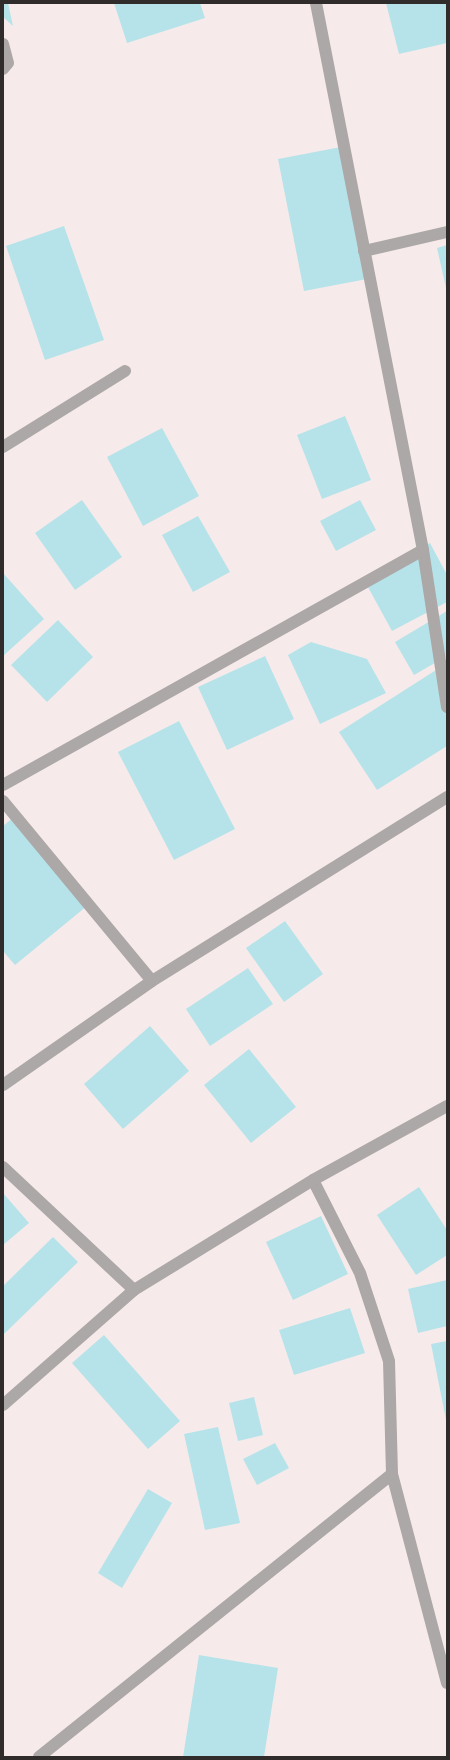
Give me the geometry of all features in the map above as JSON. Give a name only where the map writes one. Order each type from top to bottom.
[{"type":"street","points":[[316,3],[422,550],[447,707]]},
{"type":"street","points":[[3,44],[8,62],[3,69]]},
{"type":"street","points":[[364,251],[447,232]]},
{"type":"street","points":[[3,447],[125,371]]},
{"type":"street","points":[[3,785],[422,550]]},
{"type":"street","points":[[3,1086],[152,981],[447,797]]},
{"type":"street","points":[[3,802],[152,981]]},
{"type":"street","points":[[3,1405],[134,1290],[313,1180],[447,1106]]},
{"type":"street","points":[[3,1168],[134,1290]]},
{"type":"street","points":[[313,1180],[360,1273],[389,1361],[392,1474],[447,1683]]},
{"type":"street","points":[[39,1757],[392,1474]]},
{"type":"building","points":[[3,3],[8,3],[13,26],[3,17]]},
{"type":"building","points":[[114,3],[200,3],[205,18],[127,43]]},
{"type":"building","points":[[386,3],[446,3],[447,43],[399,54]]},
{"type":"building","points":[[341,147],[367,279],[304,291],[278,159]]},
{"type":"building","points":[[64,226],[104,340],[45,360],[6,246]]},
{"type":"building","points":[[447,245],[447,287],[446,288],[437,248]]},
{"type":"building","points":[[345,416],[371,480],[322,499],[297,435]]},
{"type":"building","points":[[162,428],[199,496],[143,526],[107,457]]},
{"type":"building","points":[[82,500],[122,557],[75,590],[35,533]]},
{"type":"building","points":[[360,500],[376,530],[336,551],[320,521]]},
{"type":"building","points":[[198,516],[230,572],[193,592],[162,535]]},
{"type":"building","points":[[430,543],[447,575],[447,602],[392,631],[363,578]]},
{"type":"building","points":[[3,573],[44,619],[3,656]]},
{"type":"building","points":[[447,611],[447,656],[414,675],[395,642]]},
{"type":"building","points":[[58,620],[93,657],[47,702],[11,665]]},
{"type":"building","points":[[311,642],[367,659],[386,693],[320,724],[288,655]]},
{"type":"building","points":[[265,656],[294,719],[227,750],[198,687]]},
{"type":"building","points":[[447,663],[447,746],[377,790],[339,732]]},
{"type":"building","points":[[179,721],[235,829],[174,860],[118,752]]},
{"type":"building","points":[[19,813],[93,901],[15,965],[3,951],[3,826]]},
{"type":"building","points":[[285,921],[323,974],[284,1002],[246,948]]},
{"type":"building","points":[[248,968],[273,1004],[210,1046],[186,1009]]},
{"type":"building","points":[[150,1026],[189,1071],[123,1129],[84,1084]]},
{"type":"building","points":[[249,1049],[296,1107],[251,1143],[204,1085]]},
{"type":"building","points":[[419,1187],[447,1230],[447,1255],[416,1275],[377,1215]]},
{"type":"building","points":[[3,1193],[29,1223],[3,1245]]},
{"type":"building","points":[[321,1216],[348,1274],[293,1300],[266,1242]]},
{"type":"building","points":[[53,1237],[78,1262],[3,1335],[3,1286]]},
{"type":"building","points":[[447,1280],[447,1326],[418,1333],[408,1289]]},
{"type":"building","points":[[350,1308],[365,1353],[294,1375],[279,1330]]},
{"type":"building","points":[[104,1335],[180,1421],[148,1449],[72,1363]]},
{"type":"building","points":[[447,1341],[447,1420],[446,1420],[431,1344]]},
{"type":"building","points":[[254,1397],[263,1435],[238,1441],[229,1403]]},
{"type":"building","points":[[218,1427],[240,1523],[205,1530],[184,1434]]},
{"type":"building","points":[[275,1443],[289,1468],[257,1485],[243,1459]]},
{"type":"building","points":[[148,1489],[172,1503],[122,1588],[98,1573]]},
{"type":"building","points":[[199,1655],[278,1668],[264,1757],[183,1757]]}]
